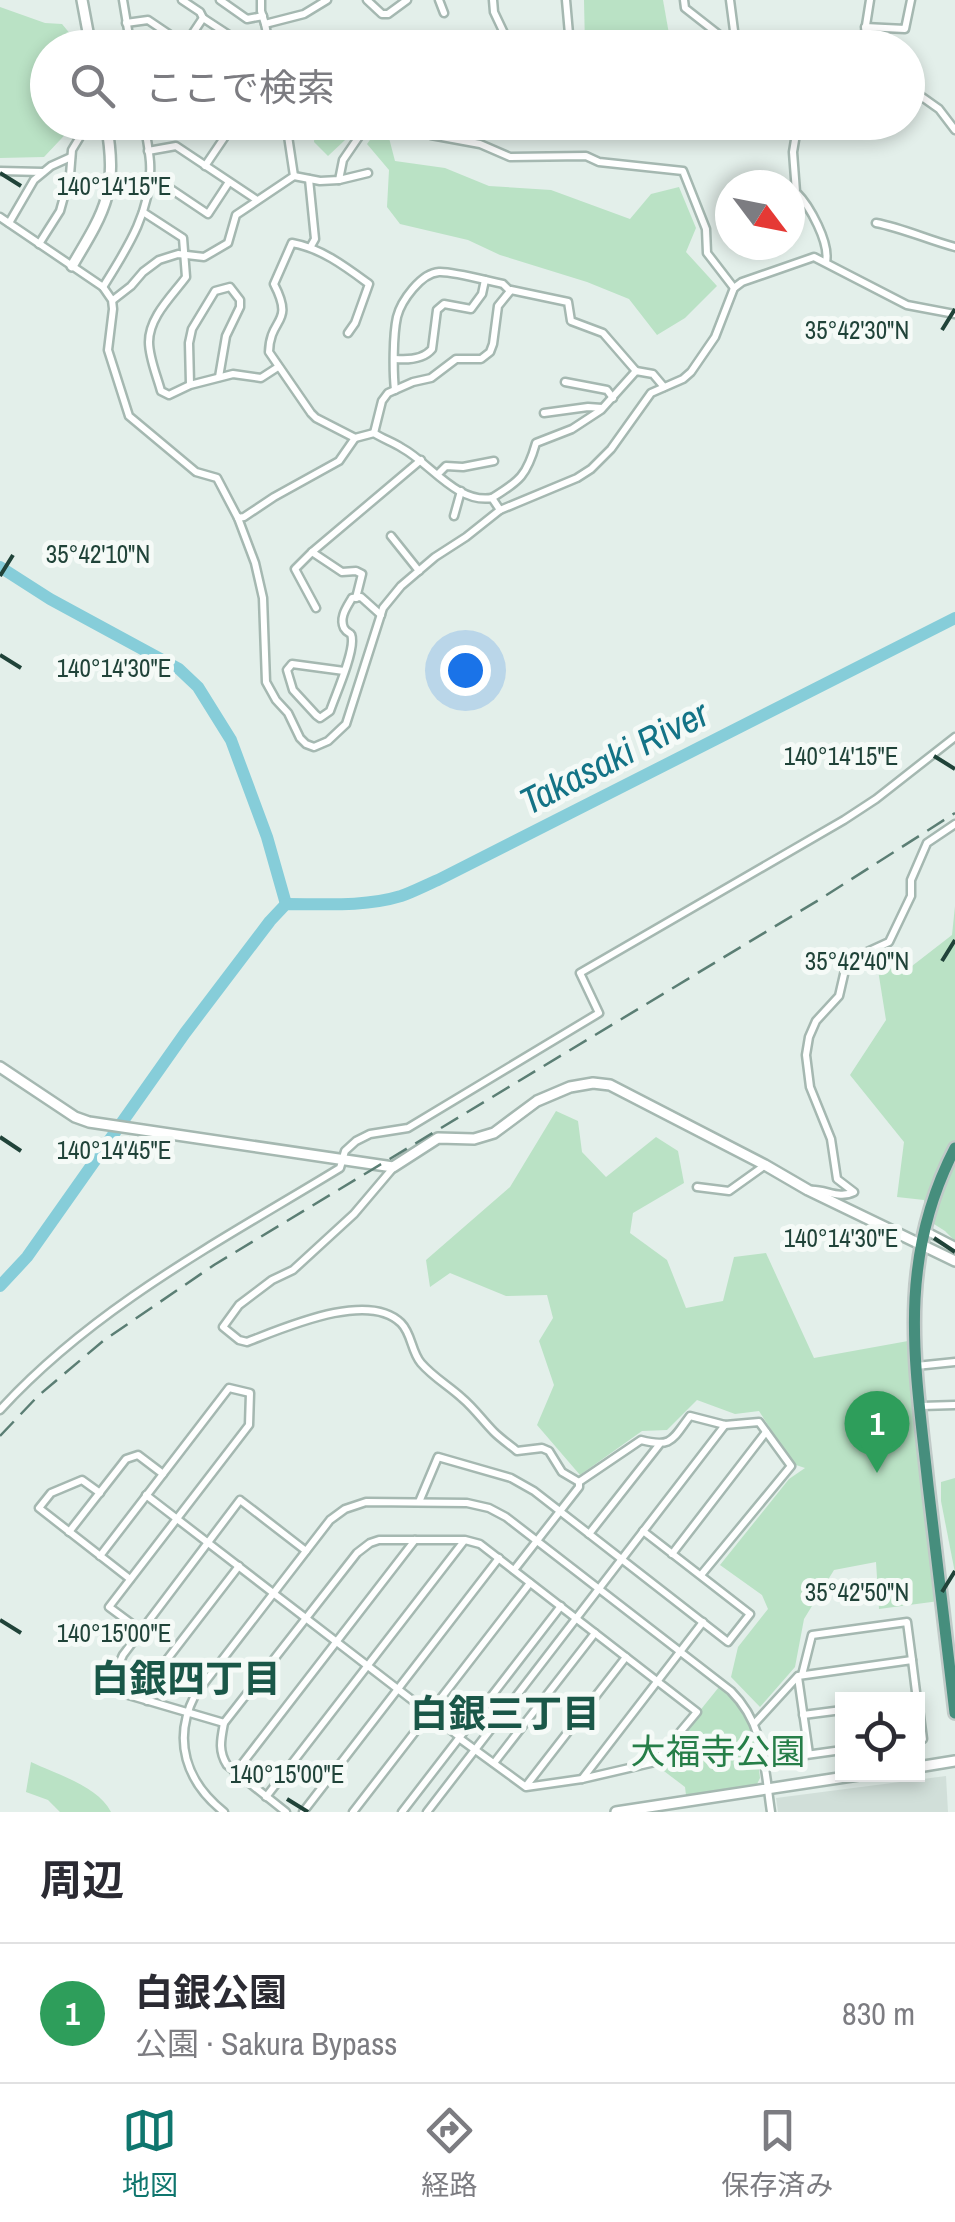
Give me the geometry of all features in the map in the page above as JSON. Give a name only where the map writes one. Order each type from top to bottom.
[{"type":"highway","points":[[955,1148],[923,1229],[914,1280],[913,1342],[949,1614],[955,1713]]},
{"type":"street","points":[[82,0],[88,30]]},
{"type":"street","points":[[122,0],[127,30]]},
{"type":"street","points":[[182,0],[221,30]]},
{"type":"street","points":[[220,0],[247,19],[264,20],[304,14],[327,0]]},
{"type":"street","points":[[261,0],[266,30]]},
{"type":"street","points":[[367,0],[382,14],[388,14],[408,0]]},
{"type":"street","points":[[440,0],[444,13]]},
{"type":"street","points":[[492,0],[502,30]]},
{"type":"street","points":[[566,0],[569,30]]},
{"type":"street","points":[[684,0],[685,8],[715,30]]},
{"type":"street","points":[[730,0],[734,30]]},
{"type":"street","points":[[865,30],[870,0]]},
{"type":"street","points":[[865,27],[905,29],[912,0]]},
{"type":"street","points":[[195,30],[203,18]]},
{"type":"street","points":[[126,23],[148,20],[162,30]]},
{"type":"street","points":[[925,101],[938,109],[955,130]]},
{"type":"street","points":[[40,244],[60,211],[72,150],[78,140]]},
{"type":"street","points":[[72,266],[106,203],[112,164],[109,140]]},
{"type":"street","points":[[103,287],[128,247],[143,212],[150,175],[146,140]]},
{"type":"street","points":[[205,166],[223,140]]},
{"type":"street","points":[[289,140],[294,176]]},
{"type":"street","points":[[340,180],[343,160],[357,140]]},
{"type":"street","points":[[458,140],[510,157],[586,156],[599,162],[683,171],[706,229],[707,253],[734,288]]},
{"type":"street","points":[[795,140],[796,192],[807,203],[828,253],[826,262]]},
{"type":"street","points":[[148,151],[176,146],[258,200]]},
{"type":"street","points":[[9,223],[34,180],[72,156]]},
{"type":"street","points":[[0,171],[44,172]]},
{"type":"street","points":[[112,300],[160,260],[178,254],[204,257],[228,243],[236,214],[294,176],[320,181],[368,174]]},
{"type":"street","points":[[150,175],[208,214],[229,182]]},
{"type":"street","points":[[309,178],[314,239],[310,246]]},
{"type":"street","points":[[143,212],[183,238],[186,277],[156,317],[148,344],[163,394],[233,374],[261,378],[278,367]]},
{"type":"street","points":[[0,217],[103,287],[112,300],[108,350],[129,416],[196,472],[218,478],[256,563],[263,598],[266,682],[306,744],[314,747],[328,741],[346,724],[384,608],[398,591],[435,556],[500,510],[591,469],[611,449],[651,393],[691,372],[715,337],[734,288],[742,282],[814,257],[907,304],[955,314]]},
{"type":"street","points":[[876,223],[955,247]]},
{"type":"street","points":[[348,333],[369,284],[310,246],[292,243],[274,284],[284,306],[269,344],[270,352],[316,418],[355,438]]},
{"type":"street","points":[[395,390],[398,316],[422,280],[437,271],[503,284],[510,290]]},
{"type":"street","points":[[394,359],[408,360],[429,353],[440,306],[471,309],[482,294],[485,280]]},
{"type":"street","points":[[190,385],[192,329],[215,291],[230,287],[240,300],[240,308],[226,336],[219,377]]},
{"type":"street","points":[[374,433],[384,397],[413,382],[431,378],[456,359],[486,356],[494,344],[498,306],[515,289],[568,302],[571,321],[603,332],[636,371],[652,374],[664,387]]},
{"type":"street","points":[[238,518],[339,460],[355,438],[374,433],[421,460],[452,488],[483,499],[492,498],[521,479],[536,443],[572,429],[603,408],[636,371]]},
{"type":"street","points":[[565,382],[607,390],[613,398]]},
{"type":"street","points":[[544,412],[603,408]]},
{"type":"street","points":[[316,608],[295,569],[421,460]]},
{"type":"street","points":[[438,474],[446,466],[494,461]]},
{"type":"street","points":[[454,516],[461,491]]},
{"type":"street","points":[[492,498],[500,510]]},
{"type":"street","points":[[390,536],[419,570]]},
{"type":"street","points":[[312,552],[342,572],[362,574],[356,598]]},
{"type":"street","points":[[344,671],[292,664],[287,670],[294,690],[320,718],[330,711],[344,671],[352,642],[342,617],[352,598],[360,597],[382,615]]},
{"type":"street","points":[[0,1410],[115,1308],[340,1168],[344,1151],[356,1141],[370,1134],[408,1128],[599,1013],[580,973],[844,820],[955,737]]},
{"type":"street","points":[[808,1190],[836,1195],[854,1192],[837,1179],[831,1139],[810,1087],[808,1037],[816,1021],[839,996],[852,959],[889,942],[911,896],[912,880],[926,843],[955,824]]},
{"type":"street","points":[[0,1066],[75,1117],[89,1122],[394,1167]]},
{"type":"street","points":[[580,1482],[562,1472],[549,1451],[518,1451],[494,1432],[463,1398],[419,1361],[408,1332],[399,1320],[386,1314],[343,1310],[247,1342],[223,1326],[239,1305],[272,1280],[293,1270],[354,1214],[394,1167],[438,1138],[474,1138],[494,1132],[537,1100],[593,1083],[610,1085],[808,1190],[955,1262]]},
{"type":"street","points":[[697,1187],[729,1191],[766,1165]]},
{"type":"street","points":[[923,1229],[955,1246]]},
{"type":"street","points":[[915,1366],[955,1362]]},
{"type":"street","points":[[100,1556],[229,1388],[250,1393],[250,1425],[109,1606],[140,1630]]},
{"type":"street","points":[[920,1406],[955,1405]]},
{"type":"street","points":[[514,1570],[580,1482],[640,1440],[659,1444],[670,1441],[690,1416],[725,1425],[759,1422],[791,1466],[701,1576]]},
{"type":"street","points":[[427,1812],[725,1425]]},
{"type":"street","points":[[672,1554],[766,1432]]},
{"type":"street","points":[[590,1534],[659,1444]]},
{"type":"street","points":[[70,1532],[126,1459],[138,1455],[163,1474]]},
{"type":"street","points":[[419,1502],[438,1457],[511,1478],[728,1642],[750,1614],[643,1531]]},
{"type":"street","points":[[100,1493],[82,1480],[51,1493],[39,1508],[130,1579]]},
{"type":"street","points":[[146,1495],[208,1542],[306,1618],[336,1642],[368,1666],[474,1750],[526,1787],[655,1762],[697,1712],[480,1544],[465,1540],[378,1540],[362,1548],[306,1618],[224,1723],[222,1757],[235,1773],[285,1812]]},
{"type":"street","points":[[224,1723],[108,1690],[122,1654],[240,1500],[306,1551]]},
{"type":"street","points":[[224,1812],[200,1790],[190,1772],[184,1743],[195,1695],[330,1520],[345,1509],[366,1502],[456,1502],[488,1508],[506,1517],[746,1706],[755,1723],[771,1812]]},
{"type":"street","points":[[235,1773],[416,1539]]},
{"type":"street","points":[[266,1797],[465,1540]]},
{"type":"street","points":[[303,1812],[499,1558]]},
{"type":"street","points":[[147,1701],[162,1666],[239,1566]]},
{"type":"street","points":[[353,1812],[530,1582]]},
{"type":"street","points":[[402,1812],[561,1606]]},
{"type":"street","points":[[582,1779],[702,1622]]},
{"type":"street","points":[[808,1754],[800,1675],[812,1635],[907,1622],[916,1692]]},
{"type":"street","points":[[494,1763],[595,1633]]},
{"type":"street","points":[[526,1787],[626,1657]]},
{"type":"street","points":[[755,1723],[800,1675],[912,1660]]},
{"type":"street","points":[[803,1715],[835,1711]]},
{"type":"street","points":[[763,1761],[835,1751]]},
{"type":"street","points":[[925,1765],[955,1761]]},
{"type":"street","points":[[616,1812],[835,1779]]},
{"type":"shaded area","points":[[946,1776],[948,1812],[778,1812],[776,1798],[925,1782],[925,1779]]},
{"type":"green space","points":[[584,0],[663,0],[668,30],[585,30]]},
{"type":"green space","points":[[0,7],[45,23],[62,24],[67,30],[30,30],[30,140],[60,140],[44,157],[0,158]]},
{"type":"green space","points":[[314,140],[345,140],[328,156]]},
{"type":"green space","points":[[370,140],[390,140],[395,161],[445,168],[489,186],[551,190],[630,219],[651,194],[679,187],[696,228],[686,252],[717,286],[685,318],[657,335],[629,299],[500,255],[468,240],[400,224],[387,207],[389,170],[367,144]]},
{"type":"green space","points":[[955,906],[955,1241],[926,1219],[924,1200],[897,1197],[904,1142],[850,1075],[886,1020],[878,970],[912,966],[952,935]]},
{"type":"green space","points":[[556,1111],[578,1121],[582,1152],[606,1177],[656,1137],[678,1151],[684,1183],[633,1213],[630,1233],[667,1260],[686,1308],[723,1301],[734,1257],[766,1253],[814,1358],[908,1341],[939,1601],[879,1609],[876,1562],[834,1570],[804,1619],[795,1667],[760,1707],[731,1677],[738,1647],[768,1609],[762,1595],[720,1565],[789,1479],[805,1468],[793,1464],[759,1411],[735,1414],[697,1400],[667,1430],[642,1431],[580,1475],[537,1425],[554,1385],[539,1341],[553,1318],[547,1295],[506,1296],[450,1273],[430,1287],[426,1260],[510,1187]]},
{"type":"green space","points":[[955,1478],[955,1573],[941,1482]]},
{"type":"green space","name":"大福寺公園","points":[[719,1687],[739,1707],[751,1727],[760,1778],[757,1784],[686,1795],[685,1787],[656,1765]]},
{"type":"green space","points":[[31,1762],[87,1788],[111,1812],[60,1812],[48,1800],[26,1792]]},
{"type":"waterway","points":[[0,567],[50,599],[179,669],[198,687],[231,740],[267,837],[286,904]]},
{"type":"waterway","name":"Takasaki River","points":[[0,1286],[27,1257],[185,1033],[286,904],[359,903],[410,893],[955,618]]},
{"type":"railway","points":[[0,1436],[38,1396],[103,1341],[214,1265],[822,898],[955,813]]},
{"type":"place","name":"白銀公園","points":[[877,1473]]},
{"type":"district","name":"白銀四丁目","points":[[186,1678]]},
{"type":"district","name":"白銀三丁目","points":[[505,1713]]}]
